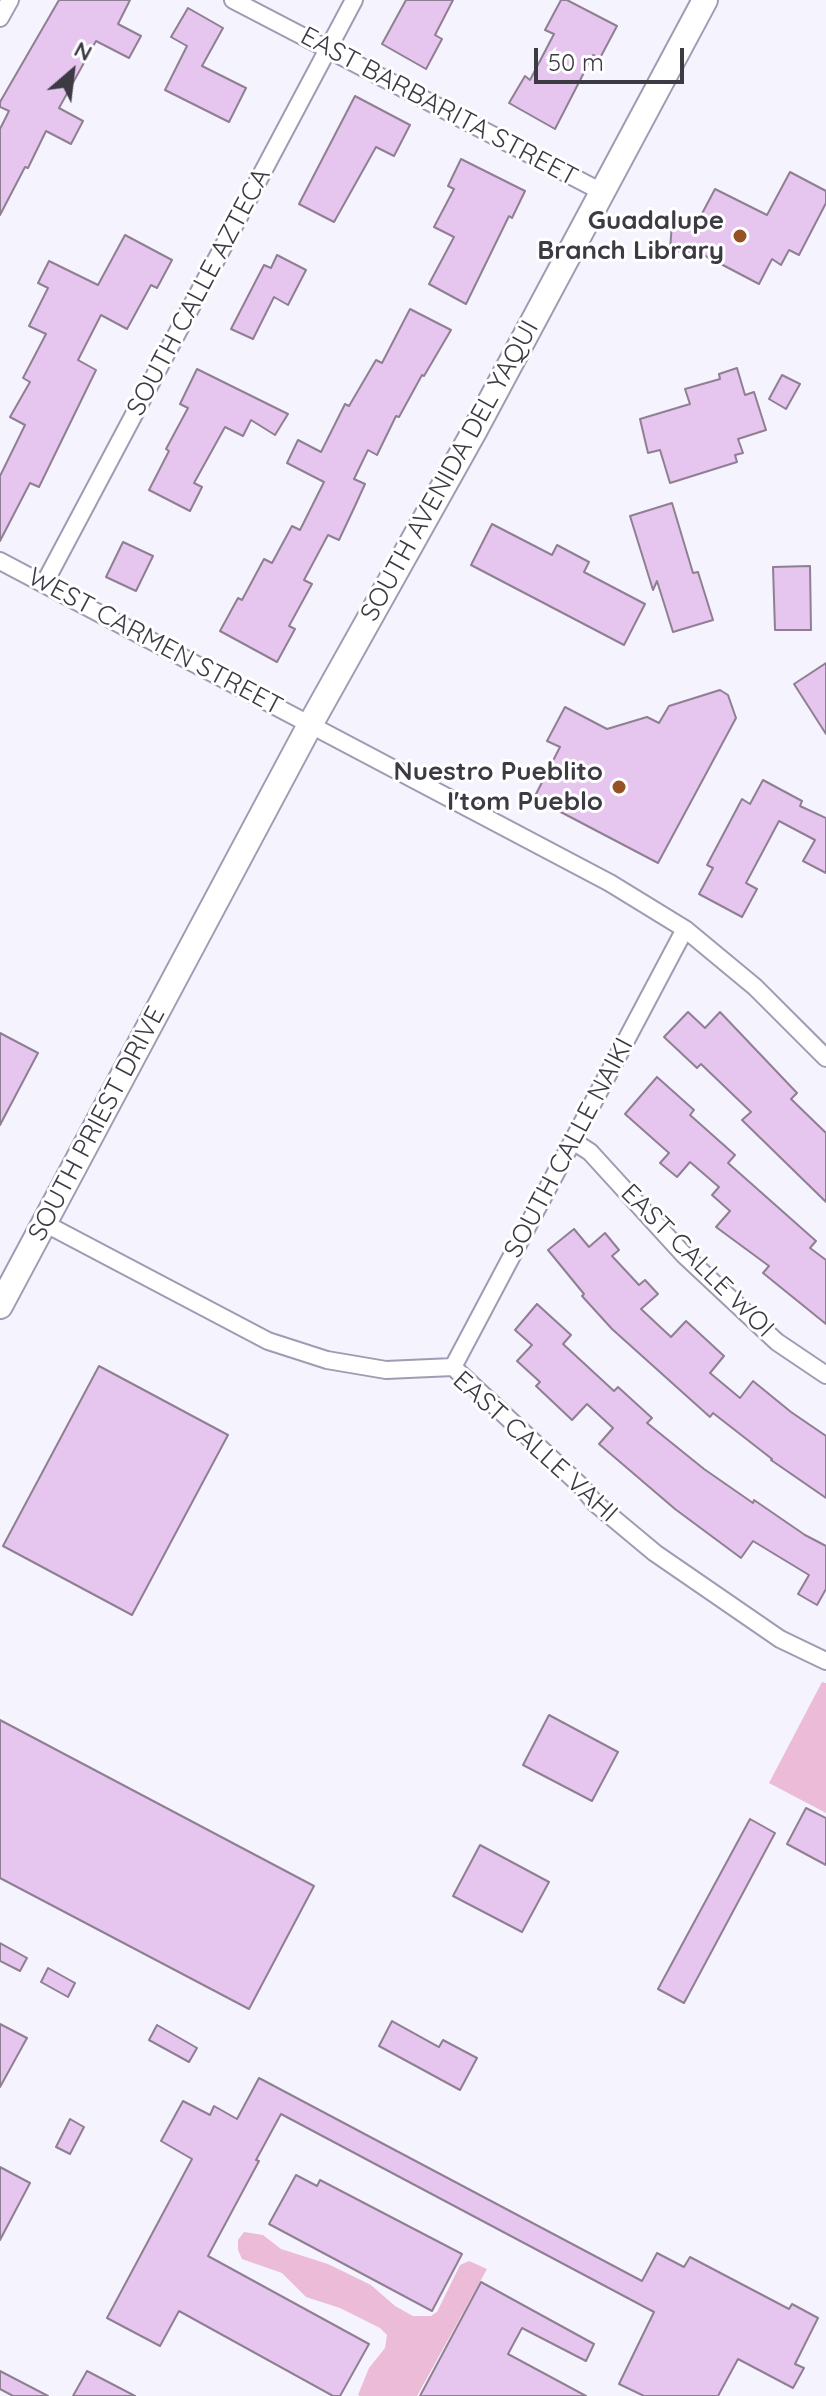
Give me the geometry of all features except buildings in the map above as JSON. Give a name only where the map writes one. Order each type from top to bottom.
[{"type":"street","points":[[0,18],[10,0]]},
{"type":"street","name":"EAST BARBARITA STREET","points":[[233,0],[602,192]]},
{"type":"street","name":"SOUTH CALLE AZTECA","points":[[44,584],[354,0]]},
{"type":"street","name":"SOUTH AVENIDA DEL YAQUI","points":[[194,942],[311,723],[482,418],[705,0]]},
{"type":"street","name":"WEST CARMEN STREET","points":[[0,561],[610,883],[685,929],[755,987],[826,1058]]},
{"type":"street","name":"SOUTH CALLE NAIKI","points":[[453,1367],[685,929]]},
{"type":"street","name":"SOUTH PRIEST DRIVE","points":[[0,1306],[194,942]]},
{"type":"street","name":"EAST CALLE WOI","points":[[573,1141],[590,1152],[685,1256],[777,1342],[826,1375]]},
{"type":"street","name":"EAST CALLE VAHI","points":[[44,1223],[268,1341],[327,1360],[386,1370],[453,1367],[582,1487],[595,1503],[655,1553],[780,1639],[826,1661]]},
{"type":"shaded area","points":[[822,1682],[826,1683],[826,1813],[769,1783]]},
{"type":"shaded area","points":[[244,2232],[263,2235],[281,2249],[328,2264],[371,2285],[395,2306],[413,2316],[431,2316],[437,2312],[460,2265],[469,2261],[487,2269],[417,2396],[360,2396],[369,2368],[385,2348],[387,2335],[380,2328],[340,2308],[306,2297],[282,2273],[242,2259],[238,2240]]},
{"type":"place","name":"Guadalupe Branch Library","points":[[740,236]]},
{"type":"place","name":"Nuestro Pueblito I'tom Pueblo","points":[[619,787]]}]
